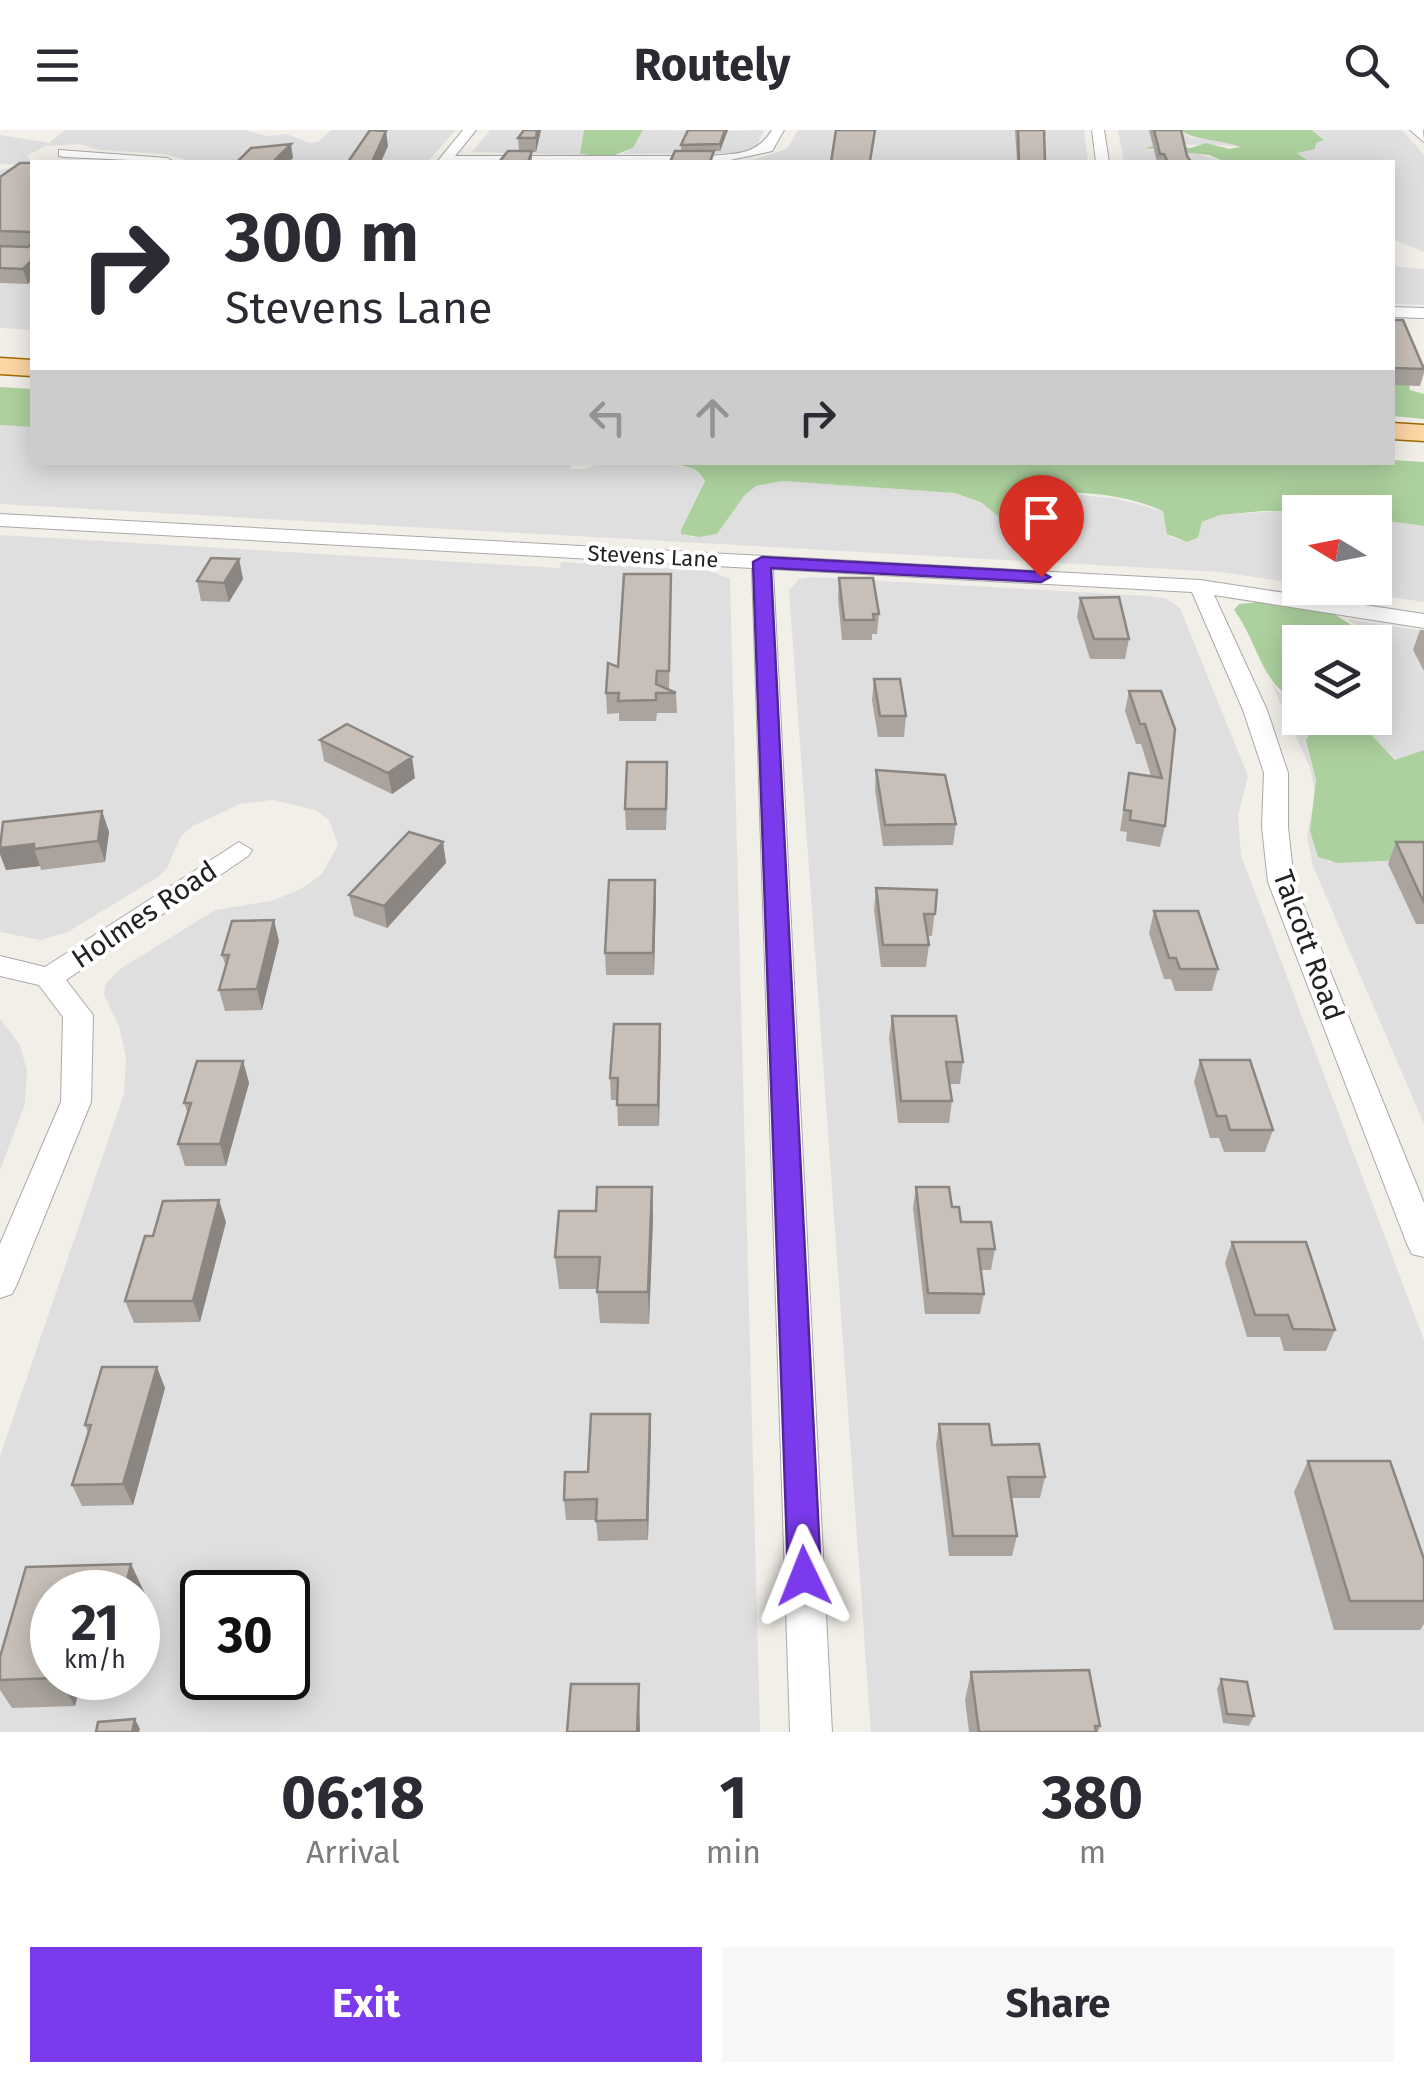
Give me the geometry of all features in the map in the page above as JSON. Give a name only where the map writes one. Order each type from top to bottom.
[{"type":"main road","points":[[0,366],[30,368]]},
{"type":"main road","points":[[1395,431],[1424,433]]},
{"type":"street","points":[[445,160],[470,130]]},
{"type":"street","points":[[708,160],[744,156],[768,148],[778,130]]},
{"type":"street","points":[[1098,130],[1103,160]]},
{"type":"street","points":[[1416,130],[1424,138]]},
{"type":"street","points":[[64,153],[144,160]]},
{"type":"street","points":[[1395,312],[1424,313]]},
{"type":"street","name":"Stevens Lane","points":[[0,520],[1200,586],[1424,621]]},
{"type":"street","points":[[762,562],[811,1732]]},
{"type":"street","name":"Talcott Road","points":[[1200,586],[1255,710],[1276,773],[1275,827],[1281,882],[1424,1244]]},
{"type":"street","name":"Holmes Road","points":[[48,978],[239,850]]},
{"type":"street","points":[[0,966],[48,978],[78,1015],[76,1102],[0,1284]]},
{"type":"shaded area","points":[[65,130],[244,130],[267,136],[287,134],[309,143],[318,142],[331,130],[456,130],[429,160],[186,160],[79,144],[46,146],[27,155],[30,168],[0,245],[0,170],[19,165],[0,164],[0,135],[49,143]]},
{"type":"shaded area","points":[[490,130],[584,130],[581,155],[472,152]]},
{"type":"shaded area","points":[[643,130],[764,130],[756,148],[742,153],[623,154],[633,148]]},
{"type":"shaded area","points":[[798,130],[1084,130],[1088,160],[752,160],[787,149]]},
{"type":"shaded area","points":[[1118,130],[1179,130],[1191,138],[1212,138],[1240,146],[1169,144],[1148,150],[1192,152],[1218,160],[1124,160]]},
{"type":"shaded area","points":[[1312,130],[1402,130],[1424,155],[1424,252],[1395,240],[1395,160],[1307,160],[1297,152],[1315,149],[1316,143],[1324,139]]},
{"type":"shaded area","points":[[0,260],[30,262],[30,330],[0,328]]},
{"type":"shaded area","points":[[1395,266],[1424,269],[1424,305],[1395,304]]},
{"type":"shaded area","points":[[0,425],[30,427],[30,465],[691,468],[705,481],[681,530],[691,537],[717,534],[743,496],[756,486],[782,481],[955,493],[985,505],[1024,513],[1024,498],[1053,492],[1118,499],[1163,511],[1170,537],[1187,542],[1198,539],[1202,522],[1220,515],[1282,511],[1282,581],[1221,572],[0,504]]},
{"type":"shaded area","points":[[1392,522],[1424,526],[1424,602],[1392,597]]},
{"type":"shaded area","points":[[0,535],[560,568],[561,562],[710,571],[730,579],[760,1732],[0,1732],[0,1456],[124,1094],[126,1057],[119,1026],[104,995],[105,985],[120,969],[215,910],[271,901],[301,889],[322,874],[338,845],[329,820],[315,810],[272,800],[240,804],[193,826],[181,836],[166,870],[158,877],[68,932],[41,940],[0,932]]},
{"type":"shaded area","points":[[799,579],[1150,596],[1167,599],[1180,608],[1248,776],[1238,815],[1241,855],[1424,1340],[1424,1732],[871,1732],[789,590]]},
{"type":"shaded area","points":[[1347,619],[1386,625],[1356,625]]},
{"type":"shaded area","points":[[1392,626],[1424,631],[1424,750],[1396,760],[1372,735],[1392,735]]},
{"type":"shaded area","points":[[1295,735],[1312,735],[1307,739],[1315,792],[1310,768]]},
{"type":"shaded area","points":[[1314,801],[1328,862],[1424,859],[1424,1124],[1313,866],[1307,836]]},
{"type":"shaded area","points":[[0,1019],[20,1045],[27,1071],[25,1104],[0,1170]]},
{"type":"green space","points":[[584,130],[643,130],[633,148],[609,157],[580,154]]},
{"type":"green space","points":[[1179,130],[1312,130],[1324,140],[1316,143],[1315,149],[1297,153],[1307,160],[1220,160],[1209,155],[1145,148],[1161,144],[1191,148],[1206,143],[1229,149],[1240,147]]},
{"type":"green space","points":[[1395,372],[1408,379],[1410,390],[1424,394],[1424,419],[1395,416]]},
{"type":"green space","points":[[0,387],[30,389],[30,427],[0,425]]},
{"type":"green space","points":[[1424,462],[1424,526],[1392,522],[1392,495],[1282,495],[1282,511],[1220,515],[1202,522],[1198,538],[1187,542],[1167,534],[1163,511],[1114,496],[1027,496],[1023,517],[1007,523],[982,503],[955,493],[782,481],[756,486],[744,496],[717,534],[699,537],[681,534],[705,481],[697,471],[679,465]]},
{"type":"green space","points":[[1261,602],[1334,614],[1351,625],[1282,625],[1282,691],[1268,675],[1234,610],[1239,604]]},
{"type":"green space","points":[[1309,735],[1372,735],[1395,760],[1424,750],[1424,859],[1337,863],[1318,857],[1310,831],[1316,780],[1306,740]]},
{"type":"building","points":[[370,130],[386,131],[373,160],[349,160]]},
{"type":"building","points":[[524,130],[537,130],[536,138],[518,138]]},
{"type":"building","points":[[688,130],[725,130],[720,144],[681,145]]},
{"type":"building","points":[[836,130],[875,130],[870,160],[831,160]]},
{"type":"building","points":[[1018,130],[1044,130],[1045,160],[1019,160]]},
{"type":"building","points":[[1154,130],[1181,130],[1190,160],[1167,160],[1160,154]]},
{"type":"building","points":[[291,144],[275,160],[239,160],[251,148]]},
{"type":"building","points":[[508,151],[532,151],[529,160],[501,160]]},
{"type":"building","points":[[675,151],[714,151],[711,160],[671,160]]},
{"type":"building","points":[[20,163],[30,163],[30,232],[0,231],[0,177]]},
{"type":"building","points":[[0,246],[28,247],[30,262],[23,269],[0,268]]},
{"type":"building","points":[[1395,320],[1403,320],[1424,369],[1395,368]]},
{"type":"building","points":[[211,558],[239,559],[224,583],[197,581]]},
{"type":"building","points":[[624,574],[671,574],[669,671],[657,671],[656,684],[676,693],[656,693],[656,700],[618,701],[619,693],[606,693],[608,663],[618,667]]},
{"type":"building","points":[[839,578],[873,578],[879,614],[873,614],[874,620],[844,620]]},
{"type":"building","points":[[1119,597],[1129,639],[1094,639],[1080,598]]},
{"type":"building","points":[[874,679],[900,679],[906,716],[880,716]]},
{"type":"building","points":[[1129,691],[1161,691],[1175,729],[1165,826],[1130,820],[1131,811],[1124,810],[1129,773],[1162,778],[1145,724],[1140,724]]},
{"type":"building","points":[[347,724],[412,757],[388,773],[320,740]]},
{"type":"building","points":[[627,762],[667,762],[666,809],[625,809]]},
{"type":"building","points":[[876,770],[945,775],[956,824],[885,825]]},
{"type":"building","points":[[102,811],[98,841],[34,849],[34,844],[0,848],[3,822]]},
{"type":"building","points":[[409,832],[443,842],[384,906],[349,895]]},
{"type":"building","points":[[1396,842],[1424,842],[1424,903]]},
{"type":"building","points":[[609,880],[655,880],[653,953],[605,953]]},
{"type":"building","points":[[876,888],[937,890],[935,914],[924,914],[929,945],[883,945]]},
{"type":"building","points":[[1154,911],[1198,911],[1218,969],[1180,969],[1176,958],[1169,958]]},
{"type":"building","points":[[274,920],[257,989],[219,990],[229,955],[222,955],[232,921]]},
{"type":"building","points":[[892,1016],[956,1016],[963,1062],[946,1062],[952,1101],[901,1101]]},
{"type":"building","points":[[614,1024],[660,1024],[658,1105],[617,1105],[618,1078],[610,1078]]},
{"type":"building","points":[[1200,1060],[1250,1060],[1273,1130],[1230,1130],[1226,1116],[1217,1116]]},
{"type":"building","points":[[197,1061],[243,1061],[220,1144],[178,1144],[191,1103],[184,1103]]},
{"type":"building","points":[[597,1187],[652,1187],[648,1292],[597,1292],[600,1257],[555,1257],[559,1211],[596,1211]]},
{"type":"building","points":[[916,1187],[949,1187],[952,1207],[959,1207],[961,1222],[991,1222],[995,1249],[978,1249],[984,1294],[928,1293]]},
{"type":"building","points":[[219,1200],[193,1301],[125,1301],[145,1236],[153,1236],[163,1201]]},
{"type":"building","points":[[1232,1242],[1306,1242],[1335,1330],[1293,1329],[1288,1315],[1255,1315]]},
{"type":"building","points":[[102,1367],[157,1367],[123,1484],[72,1485],[91,1425],[85,1425]]},
{"type":"building","points":[[591,1414],[650,1414],[647,1520],[596,1521],[597,1499],[564,1500],[565,1472],[588,1472]]},
{"type":"building","points":[[939,1424],[989,1424],[992,1445],[1039,1444],[1045,1477],[1008,1477],[1017,1536],[953,1536]]},
{"type":"building","points":[[1308,1461],[1390,1461],[1424,1559],[1424,1601],[1350,1601]]},
{"type":"building","points":[[131,1564],[130,1570],[30,1570],[30,1679],[0,1680],[0,1657],[26,1567]]},
{"type":"building","points":[[1089,1670],[1100,1726],[1095,1726],[1096,1732],[979,1732],[971,1672]]},
{"type":"building","points":[[1221,1679],[1247,1682],[1254,1716],[1227,1714]]},
{"type":"building","points":[[571,1684],[639,1684],[637,1732],[567,1732]]},
{"type":"building","points":[[135,1719],[132,1732],[96,1732],[98,1722]]},
{"type":"route","points":[[804,1576],[762,562],[1041,577]]}]
